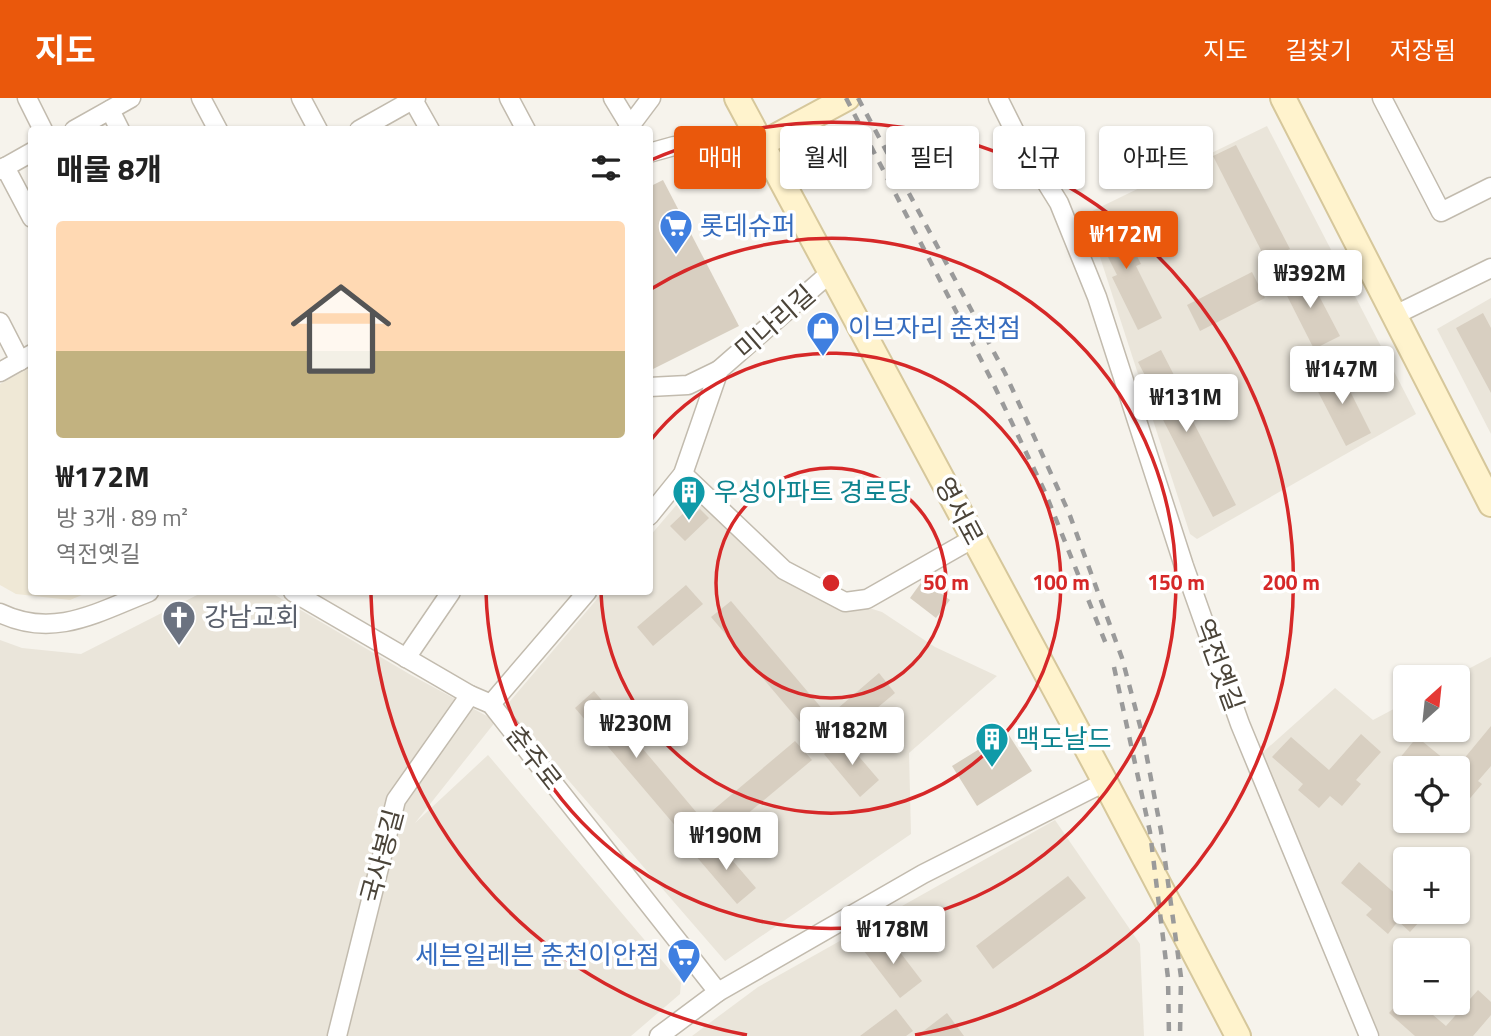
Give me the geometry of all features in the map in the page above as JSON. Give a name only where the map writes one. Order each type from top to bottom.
[{"type":"street","points":[[27,98],[41,126]]},
{"type":"street","points":[[81,126],[131,98]]},
{"type":"street","points":[[201,98],[216,126]]},
{"type":"street","points":[[301,98],[316,126]]},
{"type":"street","points":[[366,126],[414,98],[428,126]]},
{"type":"street","points":[[509,98],[524,126]]},
{"type":"street","points":[[613,98],[627,126]]},
{"type":"street","points":[[629,126],[651,98]]},
{"type":"street","name":"영서로","points":[[737,98],[752,126]]},
{"type":"street","points":[[766,142],[847,98]]},
{"type":"street","name":"역전옛길","points":[[998,98],[1014,132],[1059,204],[1097,297],[1184,566],[1240,723],[1368,1036]]},
{"type":"street","points":[[1283,98],[1491,504]]},
{"type":"street","points":[[1382,98],[1441,212],[1491,187]]},
{"type":"street","points":[[110,110],[118,126]]},
{"type":"street","points":[[653,152],[674,146]]},
{"type":"street","name":"영서로","points":[[766,152],[1105,782],[1238,1036]]},
{"type":"street","points":[[28,154],[2,168],[28,211]]},
{"type":"street","points":[[1395,315],[1491,268]]},
{"type":"street","name":"미나리길","points":[[653,387],[688,385],[719,370],[830,273]]},
{"type":"street","points":[[0,322],[26,358],[0,372]]},
{"type":"street","name":"미나리길","points":[[683,474],[719,370]]},
{"type":"street","points":[[653,511],[683,474],[784,569],[845,602],[867,600],[974,538]]},
{"type":"street","points":[[0,613],[13,619],[42,625],[78,621],[142,595]]},
{"type":"street","name":"춘주로","points":[[298,595],[470,695],[491,704],[718,992]]},
{"type":"street","points":[[406,658],[449,595]]},
{"type":"street","points":[[491,704],[584,595]]},
{"type":"street","name":"국사봉길","points":[[337,1036],[396,800],[470,695]]},
{"type":"street","points":[[659,1036],[718,992],[923,874],[1105,782]]},
{"type":"shaded area","points":[[1267,126],[1416,414],[1197,539],[1190,534],[1086,214],[1137,189],[1213,189],[1213,152]]},
{"type":"shaded area","points":[[1491,298],[1491,434],[1437,329]]},
{"type":"shaded area","points":[[28,369],[28,595],[82,595],[70,600],[16,594],[0,585],[0,384]]},
{"type":"shaded area","points":[[685,495],[700,499],[729,532],[784,582],[882,612],[935,647],[997,676],[909,753],[911,834],[725,961],[505,707],[600,595],[653,595],[653,532]]},
{"type":"shaded area","points":[[197,595],[275,595],[411,675],[496,721],[415,823],[488,755],[681,983],[680,994],[631,1036],[0,1036],[0,640],[22,648],[81,654]]},
{"type":"shaded area","points":[[1491,657],[1491,1036],[1380,1036],[1262,753],[1335,688],[1373,720],[1393,709],[1393,742],[1470,742],[1470,668]]},
{"type":"shaded area","points":[[1055,820],[1140,944],[1144,1036],[692,1036],[758,987]]},
{"type":"building","points":[[1236,145],[1290,249],[1266,260],[1213,156]]},
{"type":"building","name":"롯데슈퍼","points":[[663,180],[739,326],[653,369],[653,185]]},
{"type":"building","points":[[1114,211],[1141,264],[1136,266],[1162,318],[1138,330],[1112,277],[1117,275],[1091,223]]},
{"type":"building","points":[[1306,271],[1340,336],[1314,349],[1281,284]]},
{"type":"building","points":[[1252,272],[1265,298],[1200,331],[1187,305]]},
{"type":"building","points":[[1483,313],[1491,328],[1491,393],[1456,328]]},
{"type":"building","points":[[1161,350],[1188,402],[1184,404],[1236,505],[1213,517],[1159,412],[1163,410],[1138,362]]},
{"type":"building","points":[[1338,367],[1371,433],[1346,446],[1312,380]]},
{"type":"building","name":"우성아파트 경로당","points":[[689,508],[694,514],[700,509],[709,518],[685,541],[670,526]]},
{"type":"building","points":[[923,580],[950,600],[936,618],[910,598]]},
{"type":"building","points":[[686,585],[703,604],[653,646],[637,627]]},
{"type":"building","points":[[731,601],[824,711],[805,728],[711,617]]},
{"type":"building","points":[[879,673],[895,693],[853,728],[837,709]]},
{"type":"building","points":[[594,691],[697,813],[678,829],[575,708]]},
{"type":"building","points":[[1491,726],[1491,766],[1478,781],[1482,784],[1470,798],[1470,756],[1466,756]]},
{"type":"building","name":"맥도날드","points":[[1007,732],[1032,771],[977,806],[952,766]]},
{"type":"building","points":[[1361,734],[1381,752],[1356,780],[1361,784],[1342,806],[1330,796],[1319,808],[1298,790],[1303,784],[1272,757],[1291,737],[1329,770]]},
{"type":"building","points":[[843,738],[879,780],[860,797],[824,754]]},
{"type":"building","points":[[795,741],[812,760],[728,830],[712,811]]},
{"type":"building","points":[[1413,742],[1423,742],[1440,756],[1401,756]]},
{"type":"building","points":[[714,839],[756,888],[737,904],[695,855]]},
{"type":"building","points":[[1359,862],[1393,892],[1393,924],[1396,924],[1388,934],[1366,915],[1372,909],[1341,883]]},
{"type":"building","points":[[1068,876],[1086,898],[993,969],[976,946]]},
{"type":"building","points":[[1401,924],[1417,924],[1410,932]]},
{"type":"building","points":[[886,934],[922,981],[900,998],[864,951]]},
{"type":"building","points":[[1478,990],[1491,1002],[1491,1015],[1473,1036],[1415,1036],[1389,1013],[1393,1009],[1393,1015],[1433,1015],[1446,1026],[1456,1015],[1470,1015],[1470,999]]},
{"type":"building","points":[[896,1009],[913,1031],[906,1036],[860,1036]]},
{"type":"building","points":[[947,1013],[964,1036],[917,1036]]},
{"type":"railway","points":[[846,98],[991,379],[1045,492],[1106,644]]},
{"type":"railway","points":[[858,98],[1005,373],[1069,513],[1122,658],[1143,737],[1161,831],[1181,977],[1180,1036]]},
{"type":"railway","points":[[1114,667],[1150,832],[1168,978],[1169,1036]]},
{"type":"place","name":"롯데슈퍼","points":[[676,256]]},
{"type":"place","name":"이브자리 춘천점","points":[[823,358]]},
{"type":"place","name":"우성아파트 경로당","points":[[689,522]]},
{"type":"place","name":"강남교회","points":[[179,647]]},
{"type":"place","name":"맥도날드","points":[[992,769]]},
{"type":"place","name":"세븐일레븐 춘천이안점","points":[[684,985]]}]
